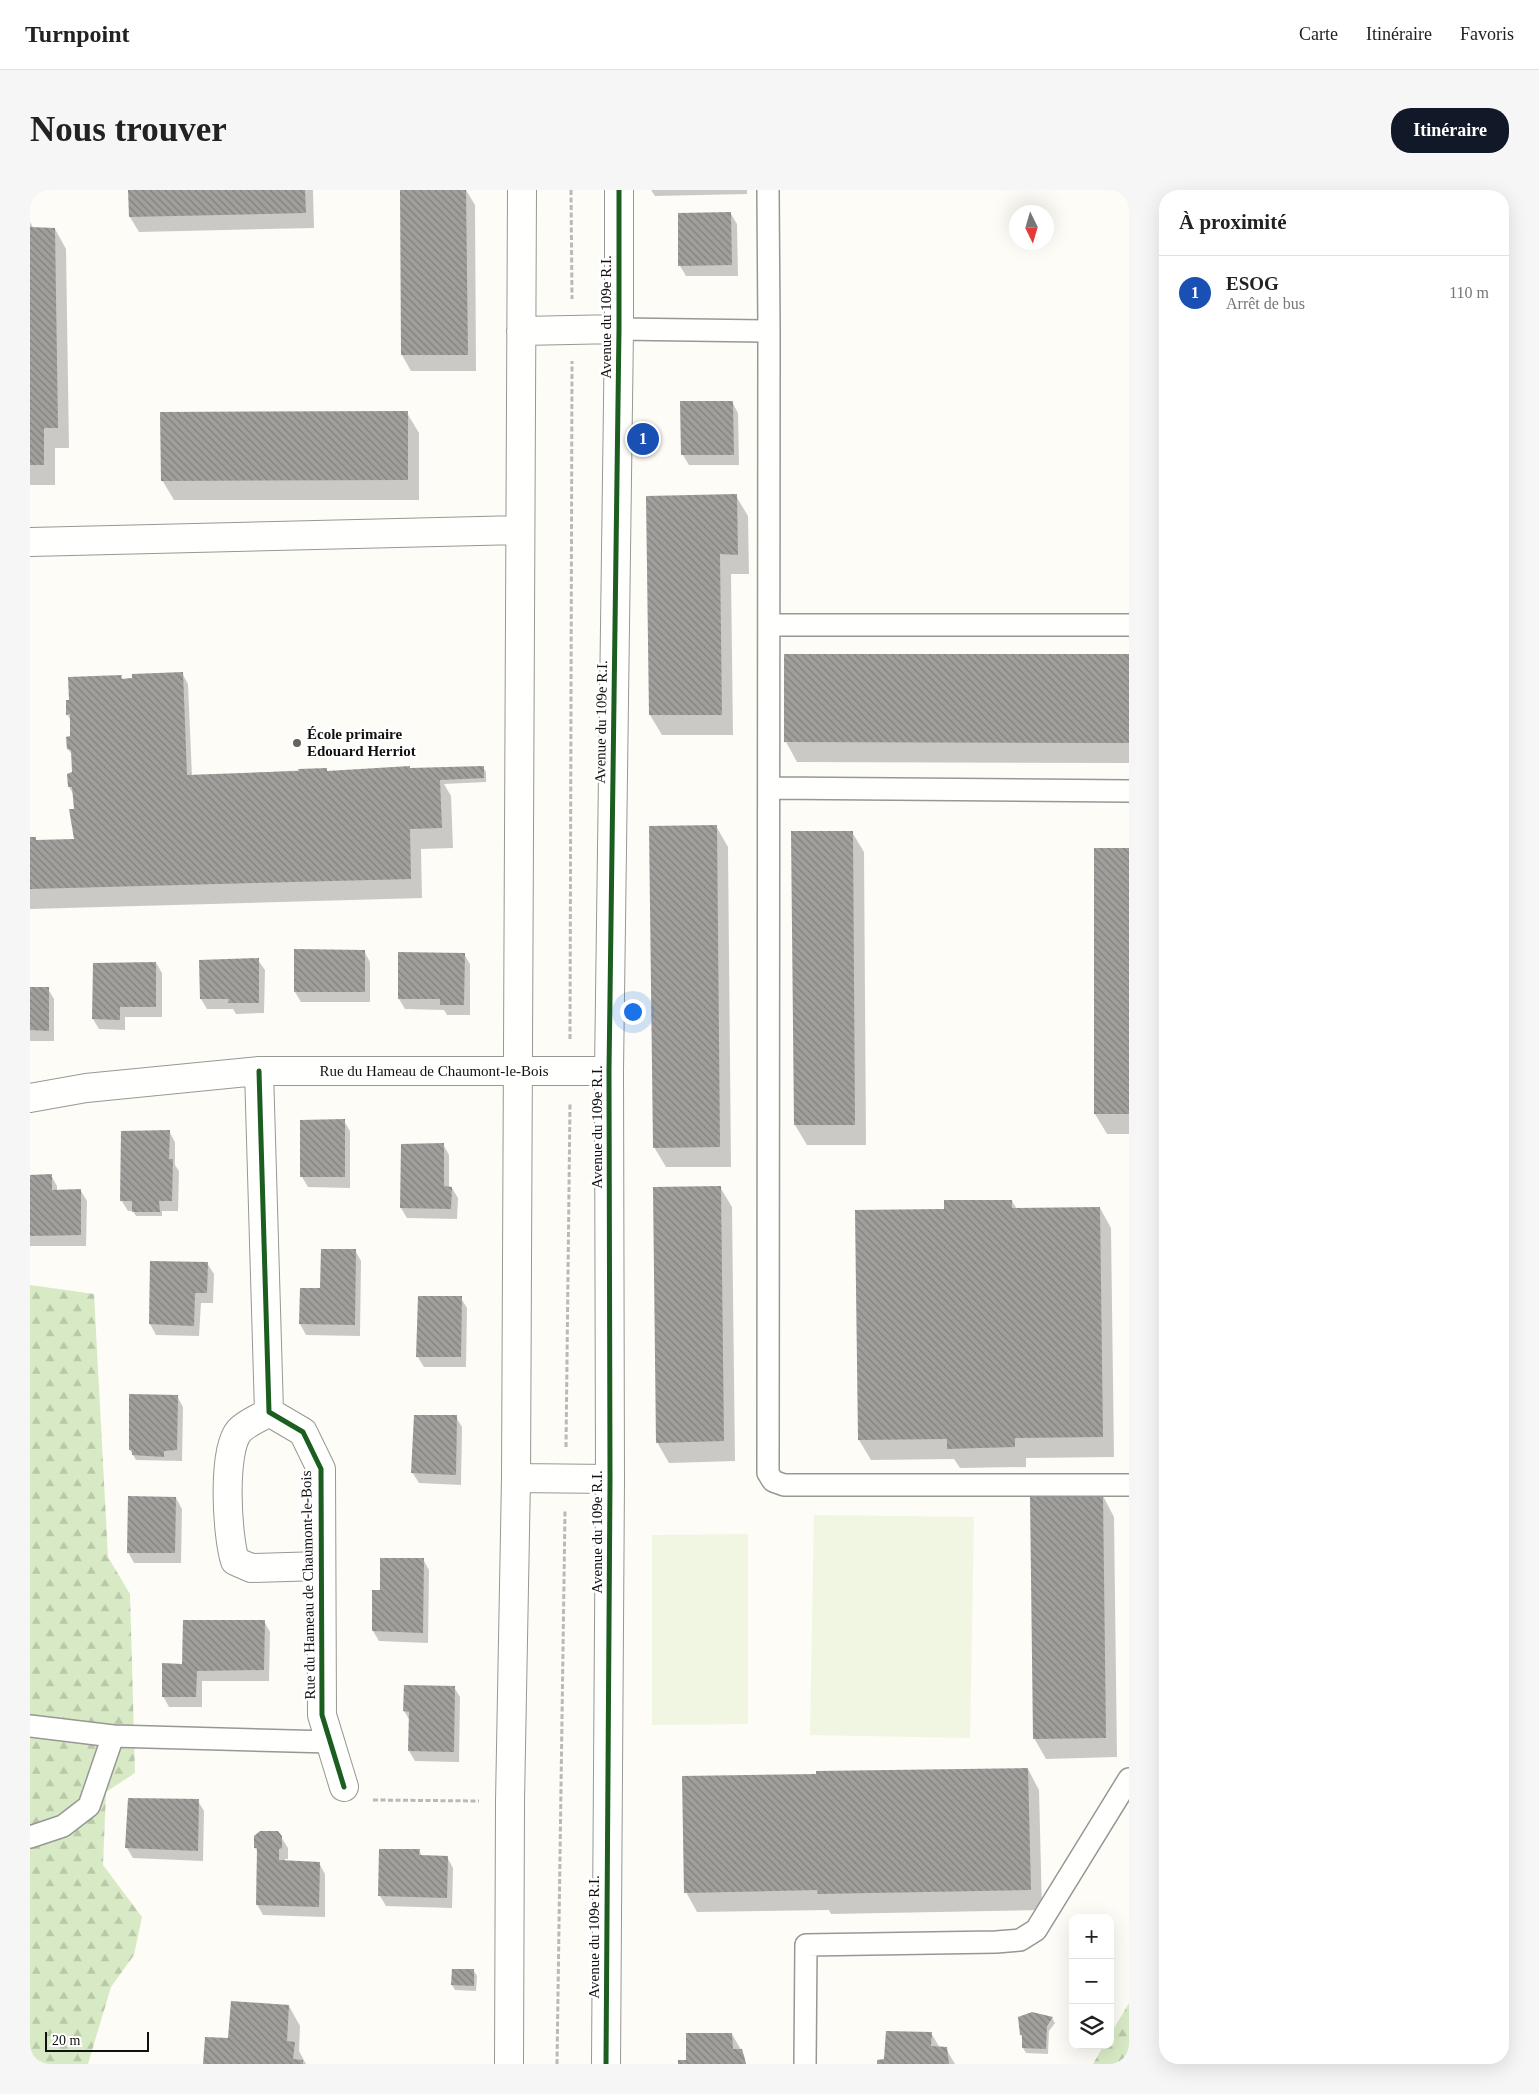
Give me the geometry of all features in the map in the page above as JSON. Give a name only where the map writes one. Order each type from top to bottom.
[{"type":"street","points":[[509,2064],[510,1802],[516,1478],[522,190]]},
{"type":"street","name":"Avenue du 109e R.I.","points":[[606,2064],[610,1479],[609,1072],[620,329],[619,190]]},
{"type":"street","points":[[521,331],[620,329]]},
{"type":"street","points":[[30,542],[520,530]]},
{"type":"street","points":[[259,1071],[269,1412]]},
{"type":"street","name":"Rue du Hameau de Chaumont-le-Bois","points":[[30,1098],[86,1088],[259,1071],[609,1072]]},
{"type":"street","name":"Rue du Hameau de Chaumont-le-Bois","points":[[321,1566],[251,1568],[236,1560],[231,1546],[228,1462],[239,1431],[269,1412],[302,1432],[321,1469],[322,1715],[344,1787]]},
{"type":"street","points":[[516,1478],[566,1477],[610,1479]]},
{"type":"lane","points":[[768,190],[770,625],[768,1474],[772,1480],[784,1485],[1129,1484]]},
{"type":"lane","points":[[620,329],[768,331]]},
{"type":"lane","points":[[770,625],[1129,625]]},
{"type":"lane","points":[[769,788],[1129,791]]},
{"type":"lane","points":[[30,1726],[113,1736],[160,1739],[330,1742]]},
{"type":"lane","points":[[30,1837],[62,1826],[89,1806],[113,1736]]},
{"type":"lane","points":[[805,2064],[806,1945],[1020,1940],[1036,1930],[1129,1779]]},
{"type":"path","points":[[557,2064],[570,1071],[571,190]]},
{"type":"path","points":[[344,1787],[363,1800],[510,1802]]},
{"type":"green space","points":[[30,1285],[94,1294],[108,1557],[130,1594],[135,1773],[106,1792],[103,1865],[142,1917],[134,1955],[111,1987],[88,2064],[30,2064]]},
{"type":"green space","points":[[814,1515],[974,1517],[970,1738],[810,1735]]},
{"type":"green space","points":[[748,1534],[748,1724],[652,1725],[652,1535]]},
{"type":"green space","points":[[1129,2003],[1129,2064],[1093,2064],[1102,2049],[1114,2049],[1114,2028]]},
{"type":"building","points":[[128,190],[305,190],[306,213],[129,217]]},
{"type":"building","points":[[400,190],[466,190],[468,355],[401,355]]},
{"type":"building","points":[[731,212],[732,265],[678,266],[678,213]]},
{"type":"building","points":[[30,227],[55,228],[58,428],[44,428],[44,465],[30,465]]},
{"type":"building","points":[[680,401],[733,401],[734,455],[681,455]]},
{"type":"building","points":[[408,411],[408,480],[161,481],[160,412]]},
{"type":"building","points":[[737,494],[738,555],[720,554],[722,715],[649,715],[646,496]]},
{"type":"building","points":[[784,654],[1129,654],[1129,743],[784,742]]},
{"type":"building","points":[[183,672],[187,775],[299,771],[298,769],[327,768],[327,771],[410,766],[410,768],[484,766],[484,778],[440,780],[442,828],[410,829],[411,879],[30,889],[30,837],[36,837],[36,840],[74,839],[69,809],[74,809],[72,787],[68,787],[67,774],[72,772],[71,750],[67,749],[66,737],[70,736],[70,714],[66,715],[66,700],[69,700],[68,677],[122,675],[121,679],[132,678],[132,674]]},
{"type":"building","points":[[717,825],[720,1147],[653,1148],[649,826]]},
{"type":"building","points":[[791,831],[853,831],[855,1125],[794,1125]]},
{"type":"building","points":[[1094,848],[1129,848],[1129,1114],[1094,1114]]},
{"type":"building","points":[[294,949],[365,950],[365,992],[294,992]]},
{"type":"building","points":[[398,952],[465,953],[464,1005],[440,1005],[440,999],[398,999]]},
{"type":"building","points":[[259,958],[259,1003],[228,1003],[229,999],[200,999],[199,960]]},
{"type":"building","points":[[156,962],[156,1007],[120,1007],[120,1020],[92,1019],[93,963]]},
{"type":"building","points":[[30,987],[49,987],[49,1031],[30,1030]]},
{"type":"building","points":[[345,1119],[345,1177],[300,1177],[300,1120]]},
{"type":"building","points":[[170,1130],[169,1159],[173,1159],[172,1201],[159,1201],[160,1212],[132,1212],[132,1201],[120,1201],[121,1131]]},
{"type":"building","points":[[444,1143],[444,1186],[452,1187],[451,1209],[400,1208],[401,1144]]},
{"type":"building","points":[[52,1174],[52,1190],[81,1189],[81,1235],[30,1236],[30,1175]]},
{"type":"building","points":[[721,1186],[724,1441],[656,1443],[653,1187]]},
{"type":"building","points":[[944,1200],[1012,1200],[1012,1208],[1100,1207],[1103,1437],[1015,1438],[1015,1447],[947,1449],[947,1439],[858,1440],[855,1210],[944,1209]]},
{"type":"building","points":[[321,1249],[356,1249],[355,1325],[299,1324],[300,1288],[320,1288]]},
{"type":"building","points":[[150,1261],[208,1262],[207,1293],[195,1293],[194,1326],[149,1324]]},
{"type":"building","points":[[418,1296],[462,1296],[461,1357],[416,1357]]},
{"type":"building","points":[[129,1394],[178,1395],[177,1450],[164,1451],[164,1457],[132,1455],[132,1450],[129,1450]]},
{"type":"building","points":[[414,1415],[457,1415],[456,1475],[411,1473]]},
{"type":"building","points":[[1103,1495],[1106,1738],[1033,1739],[1030,1496]]},
{"type":"building","points":[[128,1496],[176,1497],[175,1553],[127,1553]]},
{"type":"building","points":[[380,1558],[424,1558],[423,1633],[372,1631],[372,1590],[380,1590]]},
{"type":"building","points":[[183,1620],[265,1620],[264,1670],[197,1671],[196,1697],[162,1697],[162,1663],[182,1664]]},
{"type":"building","points":[[404,1685],[455,1686],[454,1752],[408,1751],[409,1712],[403,1711]]},
{"type":"building","points":[[1028,1768],[1031,1890],[818,1894],[817,1890],[684,1893],[682,1776],[816,1774],[816,1771]]},
{"type":"building","points":[[128,1798],[199,1799],[198,1851],[125,1848]]},
{"type":"building","points":[[260,1831],[278,1831],[282,1836],[279,1860],[320,1862],[319,1907],[256,1905],[257,1848],[254,1848],[254,1836]]},
{"type":"building","points":[[379,1849],[420,1849],[419,1855],[448,1856],[447,1898],[378,1896]]},
{"type":"building","points":[[452,1969],[474,1969],[474,1986],[451,1985]]},
{"type":"building","points":[[231,2001],[289,2005],[287,2041],[295,2042],[293,2059],[303,2060],[303,2064],[203,2064],[205,2037],[228,2038]]},
{"type":"building","points":[[1032,2012],[1053,2017],[1047,2026],[1046,2049],[1022,2048],[1022,2035],[1020,2035],[1018,2017]]},
{"type":"building","points":[[886,2031],[932,2032],[931,2046],[947,2047],[949,2064],[877,2064],[877,2060],[884,2059]]},
{"type":"building","points":[[686,2033],[732,2033],[733,2049],[742,2049],[746,2064],[678,2064],[678,2060],[686,2060]]},
{"type":"cycle path","points":[[606,2064],[610,1479],[609,1071],[619,329],[619,190]]},
{"type":"cycle path","points":[[259,1071],[269,1412],[303,1432],[321,1469],[322,1715],[344,1787]]},
{"type":"place","name":"ESOG","points":[[643,439]]},
{"type":"place","name":"École primaire Edouard Herriot","points":[[297,743]]}]
